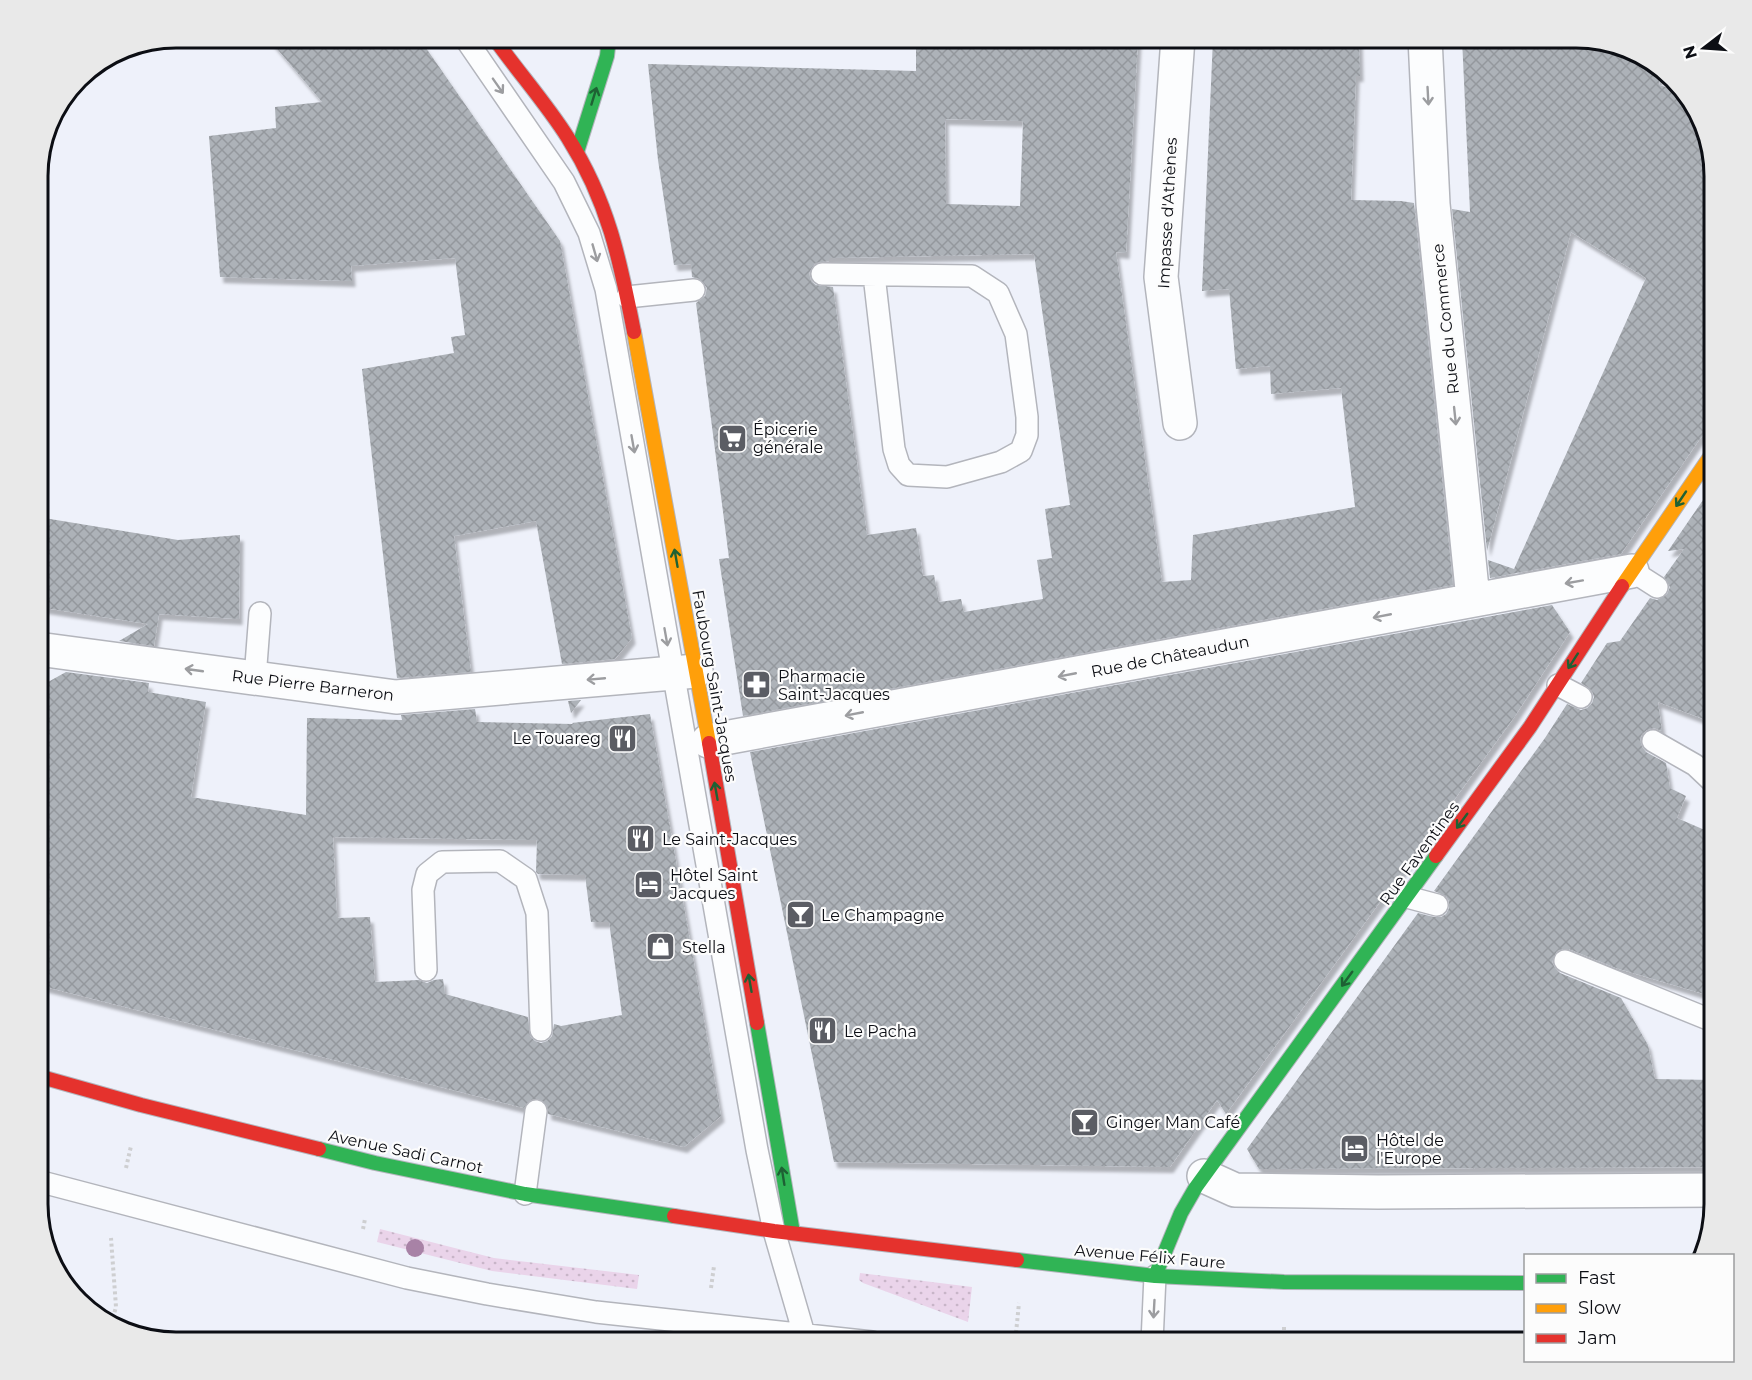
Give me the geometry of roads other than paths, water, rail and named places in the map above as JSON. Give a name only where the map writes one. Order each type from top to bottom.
[{"type":"street","name":"Faubourg Saint-Jacques","points":[[501,48],[577,152],[614,234],[627,297],[684,672],[708,741],[783,1232]]},
{"type":"street","points":[[577,152],[608,48]]},
{"type":"street","name":"Impasse d'Athènes","points":[[1177,48],[1161,277],[1180,423]]},
{"type":"street","name":"Rue du Commerce","points":[[1425,48],[1433,204],[1473,600]]},
{"type":"street","name":"Rue Faventines","points":[[1155,1276],[1182,1213],[1204,1176],[1530,728],[1558,686],[1645,579],[1704,470]]},
{"type":"street","name":"Rue de Châteaudun","points":[[708,741],[1473,600],[1645,579]]},
{"type":"street","name":"Rue Pierre Barneron","points":[[48,650],[396,697],[684,672]]},
{"type":"street","name":"Avenue Sadi Carnot","points":[[48,1079],[375,1163],[525,1194],[783,1232]]},
{"type":"street","points":[[1204,1176],[1235,1190],[1378,1192],[1704,1190]]},
{"type":"street","name":"Avenue Félix Faure","points":[[783,1232],[1155,1276],[1284,1282],[1524,1282]]},
{"type":"lane","points":[[472,48],[564,182],[590,233],[606,289],[684,672],[757,1150],[783,1232],[804,1332]]},
{"type":"lane","points":[[822,274],[972,276],[998,293],[1016,334],[1027,417],[1027,435],[1021,451],[1000,462],[947,477],[908,475],[899,465],[894,449],[874,275]]},
{"type":"lane","points":[[627,297],[694,290]]},
{"type":"lane","points":[[255,678],[260,613]]},
{"type":"lane","points":[[1558,686],[1581,697]]},
{"type":"lane","points":[[1653,741],[1695,765],[1704,774]]},
{"type":"lane","points":[[426,970],[423,890],[427,874],[442,862],[500,861],[526,879],[537,913],[541,1030]]},
{"type":"lane","points":[[1407,897],[1437,905]]},
{"type":"lane","points":[[1564,961],[1704,1017]]},
{"type":"lane","points":[[525,1194],[536,1111]]},
{"type":"lane","points":[[48,1184],[407,1278],[596,1312],[785,1332]]},
{"type":"lane","points":[[1152,1332],[1155,1276]]},
{"type":"place","name":"Épicerie générale","points":[[732,438]]},
{"type":"place","name":"Pharmacie Saint-Jacques","points":[[757,685]]},
{"type":"place","name":"Le Touareg","points":[[622,738]]},
{"type":"place","name":"Le Saint-Jacques","points":[[641,839]]},
{"type":"place","name":"Hôtel Saint Jacques","points":[[649,884]]},
{"type":"place","name":"Le Champagne","points":[[800,915]]},
{"type":"place","name":"Stella","points":[[661,947]]},
{"type":"place","name":"Le Pacha","points":[[823,1031]]},
{"type":"place","name":"Ginger Man Café","points":[[1085,1122]]},
{"type":"place","name":"Hôtel de l'Europe","points":[[1355,1149]]}]
